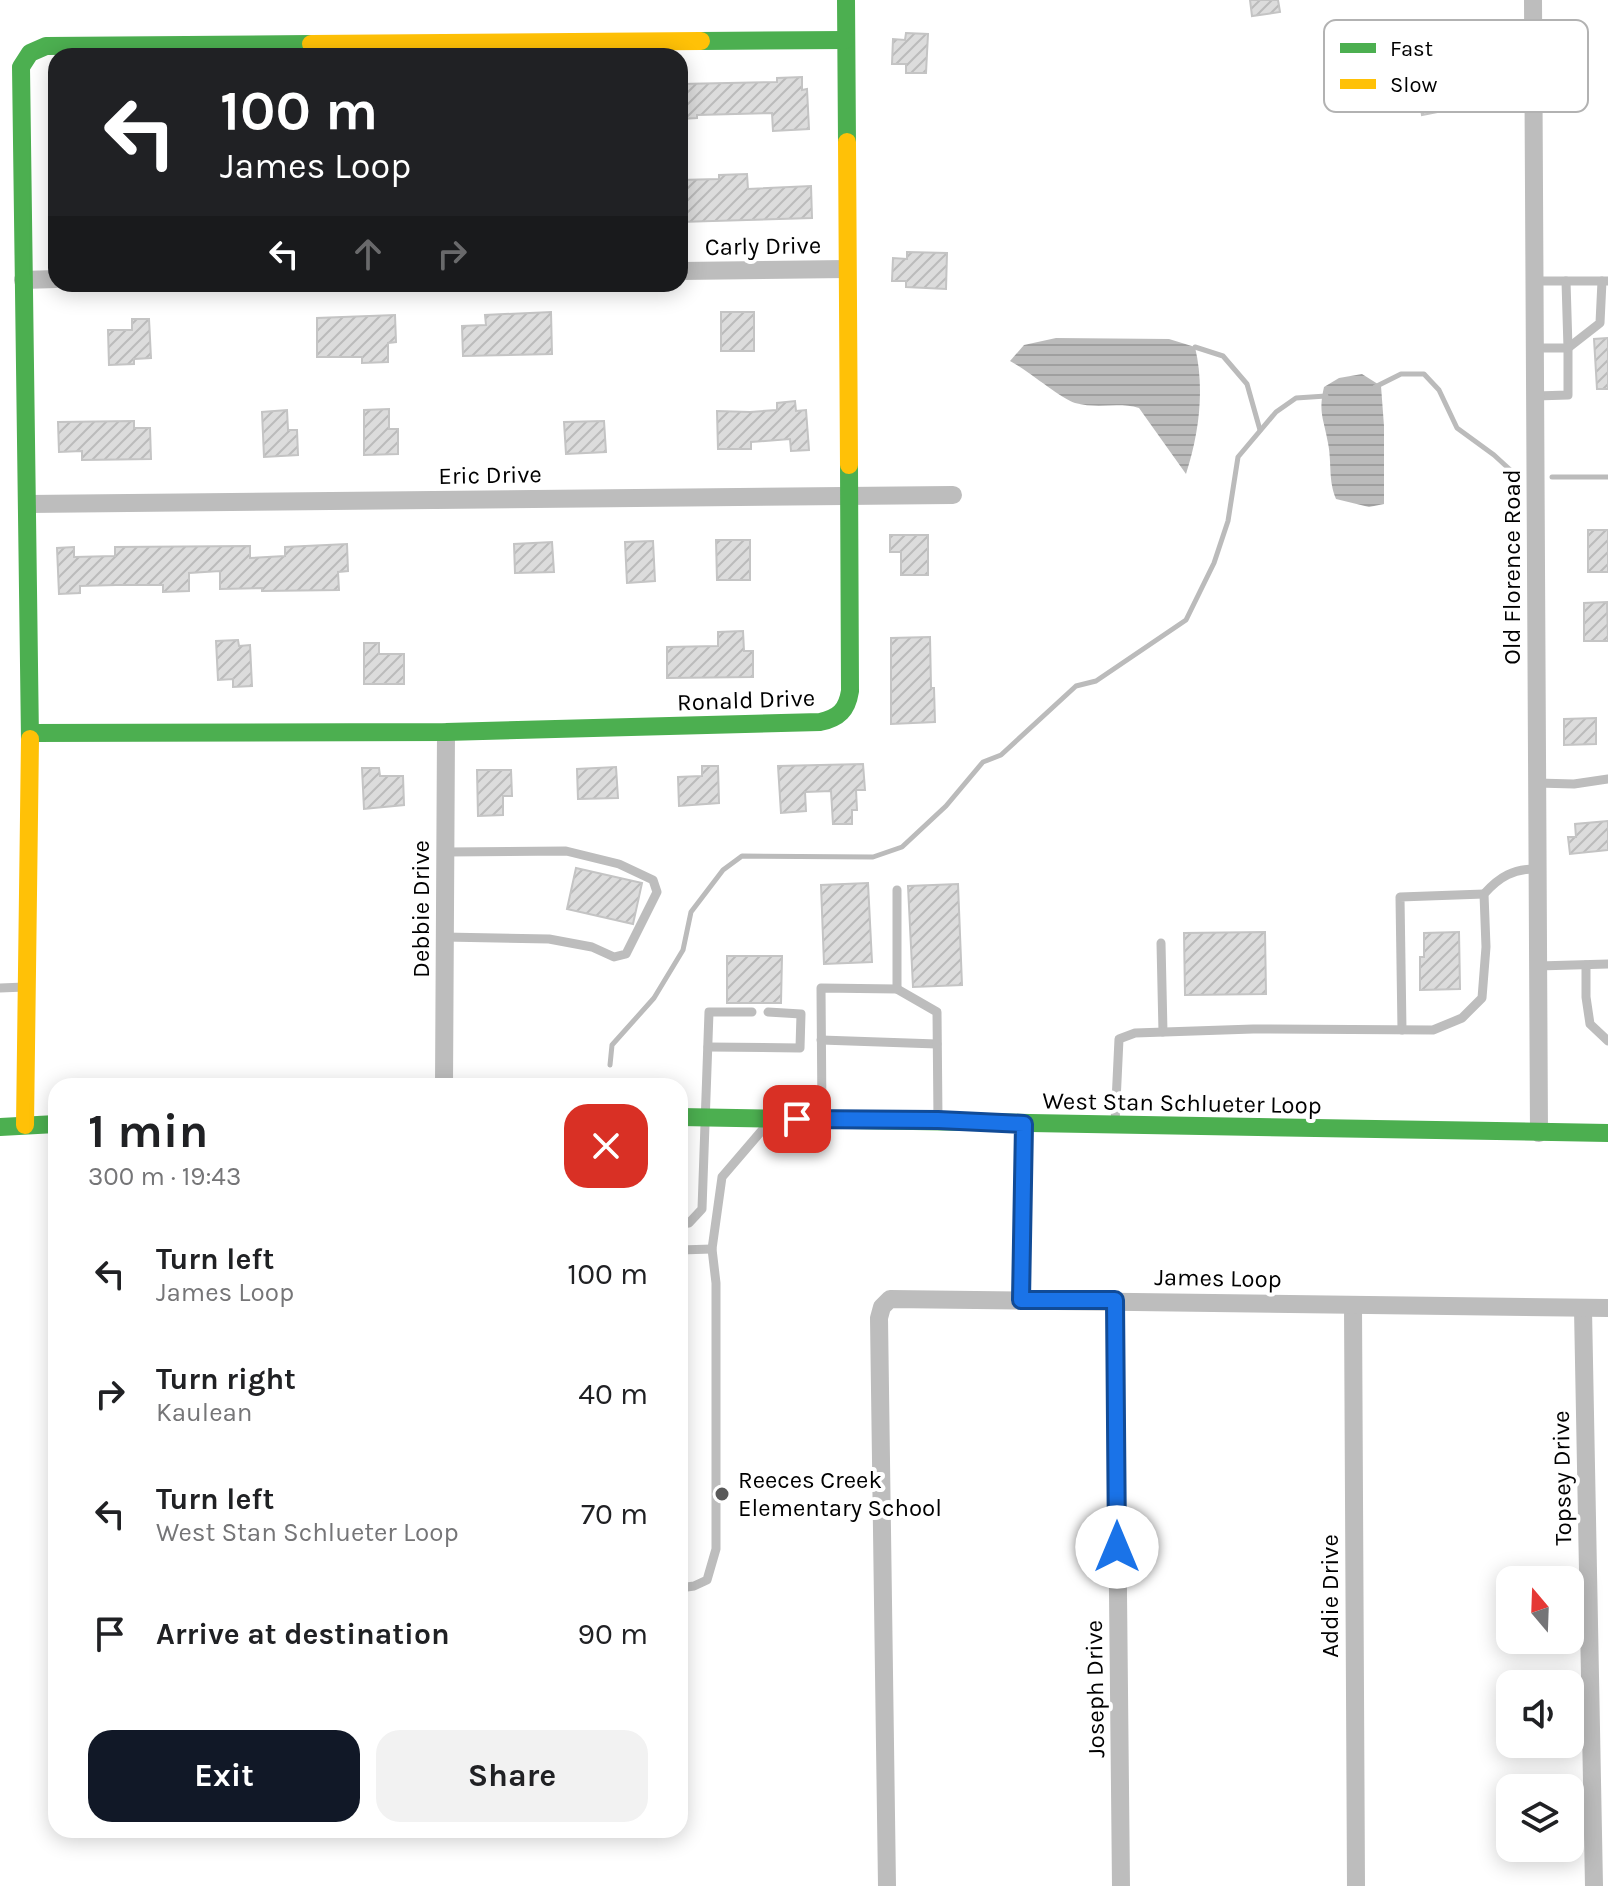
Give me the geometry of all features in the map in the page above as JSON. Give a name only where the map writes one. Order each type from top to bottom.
[{"type":"street","name":"Ronald Drive","points":[[30,733],[446,732],[834,720],[846,711],[850,691],[846,0]]},
{"type":"street","name":"Old Florence Road","points":[[1533,0],[1533,20]]},
{"type":"street","points":[[25,1125],[30,733],[21,67],[29,53],[46,46],[845,40]]},
{"type":"street","name":"Old Florence Road","points":[[1534,112],[1539,1133]]},
{"type":"street","name":"Carly Drive","points":[[688,271],[847,269]]},
{"type":"street","points":[[23,280],[48,279]]},
{"type":"street","name":"Eric Drive","points":[[27,504],[953,495]]},
{"type":"street","name":"Debbie Drive","points":[[444,1078],[446,732]]},
{"type":"street","name":"West Stan Schlueter Loop","points":[[688,1117],[1608,1133]]},
{"type":"street","points":[[0,1127],[48,1124]]},
{"type":"street","points":[[1021,1300],[1024,1124]]},
{"type":"street","name":"James Loop","points":[[887,1886],[879,1318],[882,1307],[890,1299],[1608,1308]]},
{"type":"street","name":"Joseph Drive","points":[[1115,1300],[1121,1886]]},
{"type":"street","name":"Addie Drive","points":[[1353,1305],[1356,1886]]},
{"type":"street","name":"Topsey Drive","points":[[1583,1309],[1594,1886]]},
{"type":"lane","points":[[1536,281],[1605,281],[1600,323],[1568,348],[1536,348]]},
{"type":"lane","points":[[1536,396],[1568,395],[1566,281]]},
{"type":"lane","points":[[1537,783],[1574,784],[1608,779]]},
{"type":"lane","points":[[444,937],[549,939],[592,947],[614,957],[626,954],[657,892],[653,880],[619,864],[566,851],[446,852]]},
{"type":"lane","points":[[1115,1126],[1119,1039],[1135,1033],[1253,1029],[1433,1030],[1462,1018],[1482,998],[1486,947],[1484,894],[1499,877],[1524,869],[1538,869]]},
{"type":"lane","points":[[897,890],[897,989]]},
{"type":"lane","points":[[1402,1030],[1400,897],[1484,894]]},
{"type":"lane","points":[[1161,943],[1163,1032]]},
{"type":"lane","points":[[1538,966],[1608,964]]},
{"type":"lane","points":[[1586,965],[1590,1024],[1608,1041]]},
{"type":"lane","points":[[0,988],[27,987]]},
{"type":"lane","points":[[822,1119],[821,988],[897,989],[937,1012],[938,1120]]},
{"type":"lane","points":[[688,1223],[702,1209],[709,1012],[752,1012]]},
{"type":"lane","points":[[708,1047],[800,1048],[801,1014],[768,1012]]},
{"type":"lane","points":[[821,1040],[937,1044]]},
{"type":"lane","points":[[688,1587],[707,1580],[716,1549],[716,1283],[712,1249],[722,1177],[773,1119]]},
{"type":"lane","points":[[688,1250],[712,1249]]},
{"type":"shaded area","points":[[1056,338],[1169,339],[1195,347],[1200,379],[1199,411],[1186,474],[1139,408],[1075,403],[1010,361],[1024,345]]},
{"type":"shaded area","points":[[1362,374],[1381,386],[1384,426],[1384,504],[1369,507],[1336,499],[1322,410],[1324,387],[1339,378]]},
{"type":"building","points":[[1250,0],[1278,0],[1280,12],[1252,16]]},
{"type":"building","points":[[906,33],[928,34],[926,73],[906,73],[906,64],[892,64],[893,39],[905,40]]},
{"type":"building","points":[[802,77],[802,90],[807,89],[809,129],[773,131],[772,113],[697,115],[697,118],[688,119],[688,84],[777,82],[777,78]]},
{"type":"building","points":[[747,174],[748,189],[811,186],[812,218],[688,222],[688,180],[719,179],[719,175]]},
{"type":"building","points":[[907,252],[947,253],[946,289],[906,287],[906,281],[892,281],[893,258],[907,259]]},
{"type":"building","points":[[551,312],[552,354],[463,356],[462,326],[486,325],[485,315]]},
{"type":"building","points":[[721,312],[754,312],[754,351],[721,351]]},
{"type":"building","points":[[395,315],[396,342],[388,343],[388,362],[362,363],[362,357],[317,357],[317,318]]},
{"type":"building","points":[[132,319],[149,319],[151,358],[134,359],[134,364],[109,365],[108,330],[132,330]]},
{"type":"building","points":[[1608,338],[1608,389],[1597,389],[1594,339]]},
{"type":"building","points":[[795,401],[796,411],[806,410],[809,450],[791,451],[790,439],[751,442],[751,449],[718,449],[717,411],[777,410],[777,403]]},
{"type":"building","points":[[389,409],[389,429],[398,429],[398,454],[364,455],[364,410]]},
{"type":"building","points":[[287,410],[288,430],[297,430],[298,455],[264,457],[262,412]]},
{"type":"building","points":[[134,421],[134,428],[150,428],[151,459],[82,460],[82,451],[59,452],[58,422]]},
{"type":"building","points":[[604,421],[606,452],[566,454],[564,422]]},
{"type":"building","points":[[1588,530],[1608,530],[1608,572],[1588,572]]},
{"type":"building","points":[[890,535],[928,535],[928,575],[901,575],[901,552],[890,552]]},
{"type":"building","points":[[716,540],[750,540],[750,580],[717,580]]},
{"type":"building","points":[[653,541],[655,581],[627,583],[625,542]]},
{"type":"building","points":[[552,542],[554,572],[515,573],[514,544]]},
{"type":"building","points":[[347,544],[348,571],[338,572],[339,590],[220,589],[220,571],[189,573],[189,591],[163,592],[163,585],[116,585],[80,586],[80,593],[59,594],[57,548],[74,547],[74,557],[115,556],[115,547],[250,546],[250,558],[285,556],[285,547]]},
{"type":"building","points":[[1607,602],[1608,641],[1584,641],[1584,603]]},
{"type":"building","points":[[743,631],[744,651],[753,651],[753,677],[667,678],[667,647],[718,646],[718,632]]},
{"type":"building","points":[[930,637],[935,722],[891,724],[891,638]]},
{"type":"building","points":[[238,640],[239,646],[250,645],[252,686],[233,687],[233,679],[218,680],[216,641]]},
{"type":"building","points":[[364,643],[379,643],[379,654],[404,654],[404,684],[364,684]]},
{"type":"building","points":[[1596,718],[1596,744],[1564,745],[1564,719]]},
{"type":"building","points":[[863,764],[865,790],[856,790],[857,810],[852,810],[852,824],[833,824],[831,791],[805,792],[806,811],[781,813],[778,766]]},
{"type":"building","points":[[702,766],[718,766],[719,803],[679,806],[678,777],[702,776]]},
{"type":"building","points":[[616,767],[618,798],[578,799],[577,769]]},
{"type":"building","points":[[362,768],[379,768],[380,776],[403,776],[404,805],[364,809]]},
{"type":"building","points":[[477,770],[511,770],[512,796],[503,796],[503,815],[478,816]]},
{"type":"building","points":[[1608,821],[1608,850],[1570,854],[1568,837],[1576,837],[1575,824]]},
{"type":"building","points":[[576,868],[642,883],[633,924],[567,909]]},
{"type":"building","points":[[868,883],[872,962],[824,964],[821,885]]},
{"type":"building","points":[[958,884],[962,985],[913,987],[908,886]]},
{"type":"building","points":[[1265,932],[1266,994],[1185,995],[1184,933]]},
{"type":"building","points":[[1459,932],[1460,989],[1420,990],[1424,933]]},
{"type":"building","points":[[727,956],[782,956],[781,1003],[727,1003]]},
{"type":"waterway","points":[[1195,347],[1223,356],[1247,384],[1260,430]]},
{"type":"waterway","points":[[1375,387],[1401,374],[1424,374],[1439,390],[1457,428],[1518,477]]},
{"type":"waterway","points":[[610,1065],[612,1045],[654,998],[683,950],[691,912],[723,870],[742,856],[873,857],[902,847],[946,806],[983,762],[1001,755],[1076,686],[1096,681],[1186,620],[1214,563],[1228,521],[1238,457],[1276,412],[1296,398],[1326,396]]},
{"type":"waterway","points":[[1552,477],[1608,477]]},
{"type":"traffic: fast","points":[[846,0],[847,142]]},
{"type":"traffic: fast","points":[[701,41],[845,40]]},
{"type":"traffic: fast","points":[[30,739],[21,67],[30,53],[46,46],[311,44]]},
{"type":"traffic: fast","points":[[30,733],[446,732],[827,720],[841,712],[850,691],[849,465]]},
{"type":"traffic: fast","points":[[688,1117],[1608,1133]]},
{"type":"traffic: fast","points":[[0,1127],[48,1124]]},
{"type":"traffic: slow","points":[[311,44],[701,41]]},
{"type":"traffic: slow","points":[[847,142],[849,465]]},
{"type":"traffic: slow","points":[[25,1125],[30,739]]},
{"type":"place","name":"Reeces Creek Elementary School","points":[[722,1494]]},
{"type":"route","points":[[797,1119],[1024,1124],[1021,1300],[1115,1300],[1117,1547]]}]
